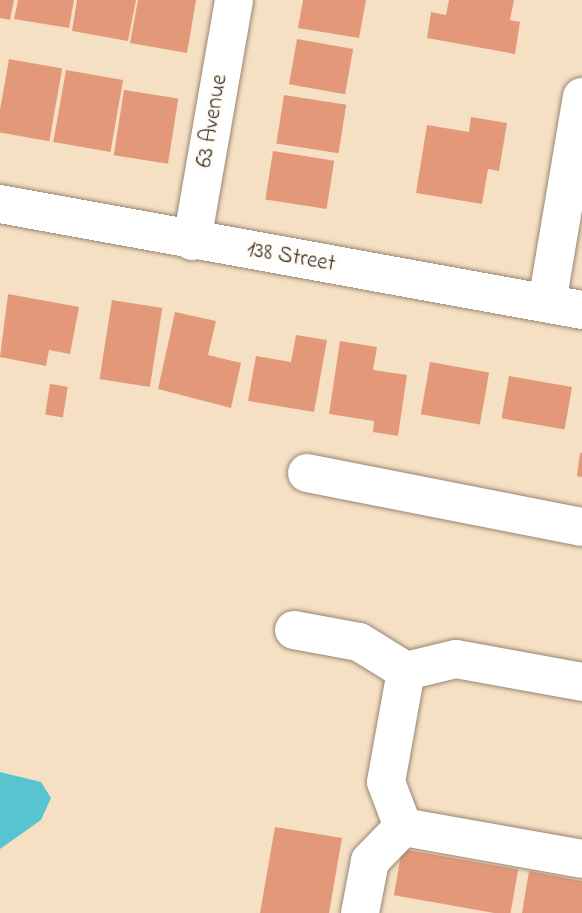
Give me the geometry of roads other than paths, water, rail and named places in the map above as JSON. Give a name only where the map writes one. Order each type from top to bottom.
[{"type":"street","name":"63 Avenue","points":[[192,241],[234,0]]},
{"type":"street","points":[[564,306],[582,97]]},
{"type":"street","name":"138 Street","points":[[0,204],[192,241],[564,306]]},
{"type":"street","points":[[307,473],[582,527]]},
{"type":"street","points":[[294,630],[359,642],[406,671],[456,659],[582,682]]},
{"type":"street","points":[[403,827],[386,782],[406,671]]},
{"type":"street","points":[[403,827],[582,859]]},
{"type":"street","points":[[360,913],[370,861],[403,827]]},
{"type":"water","points":[[0,772],[41,782],[51,798],[41,820],[0,849]]}]
